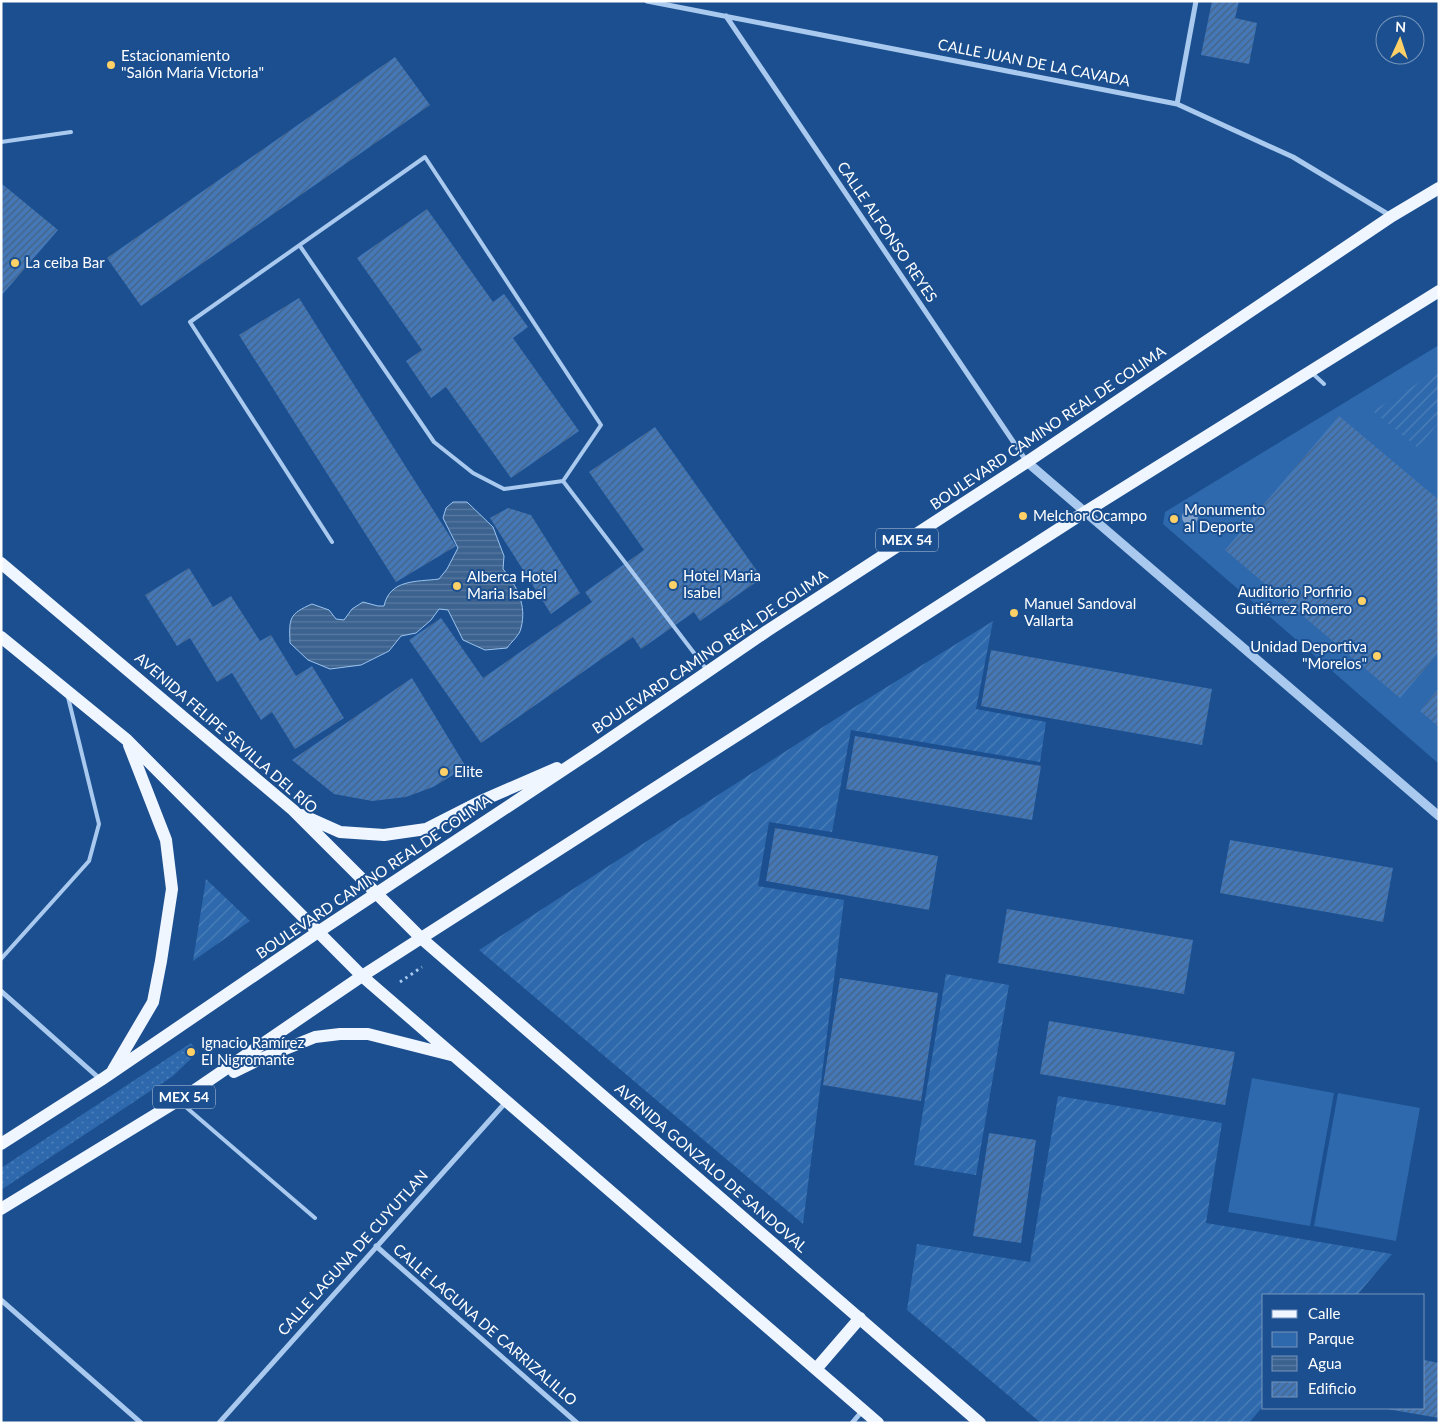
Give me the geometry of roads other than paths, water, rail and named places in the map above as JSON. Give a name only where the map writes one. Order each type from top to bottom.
[{"type":"main road","name":"BOULEVARD CAMINO REAL DE COLIMA","points":[[1,1144],[101,1080],[318,932],[595,749],[707,671],[1027,462],[1392,216],[1439,188]]},
{"type":"main road","name":"MEX 54","points":[[1,1209],[183,1097],[362,976],[1085,512],[1439,291]]},
{"type":"main road","name":"AVENIDA FELIPE SEVILLA DEL RÍO","points":[[1,563],[293,810],[421,938]]},
{"type":"main road","points":[[1,637],[127,740],[362,976],[878,1423]]},
{"type":"main road","points":[[112,1072],[153,1002],[172,889],[166,840],[127,740]]},
{"type":"main road","points":[[293,810],[340,832],[384,835],[426,829],[481,801],[595,749]]},
{"type":"main road","name":"AVENIDA GONZALO DE SANDOVAL","points":[[421,938],[980,1423]]},
{"type":"main road","points":[[183,1097],[258,1060],[315,1037],[340,1034],[368,1034],[454,1056]]},
{"type":"main road","points":[[816,1369],[860,1318]]},
{"type":"street","points":[[1177,104],[1196,1]]},
{"type":"street","name":"CALLE JUAN DE LA CAVADA","points":[[650,2],[1177,104],[1294,156],[1392,216]]},
{"type":"street","name":"CALLE ALFONSO REYES","points":[[726,16],[1027,462]]},
{"type":"street","points":[[1027,462],[1439,816]]},
{"type":"street","points":[[1,991],[101,1080]]},
{"type":"street","name":"CALLE LAGUNA DE CUYUTLAN","points":[[218,1423],[506,1101]]},
{"type":"street","name":"CALLE LAGUNA DE CARRIZALILLO","points":[[376,1246],[577,1423]]},
{"type":"street","points":[[1,1300],[141,1423]]},
{"type":"street","points":[[852,1423],[863,1410]]},
{"type":"lane","points":[[1,142],[71,132]]},
{"type":"lane","points":[[300,246],[434,442],[474,473],[504,489],[563,481],[601,425],[425,157],[190,322],[332,542]]},
{"type":"lane","points":[[1310,370],[1324,384]]},
{"type":"lane","points":[[563,481],[707,671]]},
{"type":"lane","points":[[1,959],[89,861],[99,824],[67,690]]},
{"type":"lane","points":[[183,1097],[315,1218]]},
{"type":"water","name":"Alberca Hotel Maria Isabel","points":[[453,502],[467,502],[493,527],[504,556],[503,569],[513,582],[520,596],[523,611],[521,628],[507,648],[485,650],[463,640],[448,610],[439,609],[431,620],[416,633],[401,636],[389,651],[361,665],[330,669],[308,660],[290,643],[290,622],[292,618],[299,611],[312,604],[329,610],[336,619],[344,620],[352,609],[363,602],[384,606],[387,597],[398,586],[439,579],[447,569],[458,548],[443,518],[446,508]]},
{"type":"place","name":"Estacionamiento \"Salón María Victoria\"","points":[[111,65]]},
{"type":"place","name":"La ceiba Bar","points":[[15,263]]},
{"type":"place","name":"Melchor Ocampo","points":[[1023,516]]},
{"type":"place","name":"Monumento al Deporte","points":[[1174,519]]},
{"type":"place","name":"Hotel Maria Isabel","points":[[673,585]]},
{"type":"place","name":"Alberca Hotel Maria Isabel","points":[[457,586]]},
{"type":"place","name":"Auditorio Porfirio Gutiérrez Romero","points":[[1362,601]]},
{"type":"place","name":"Manuel Sandoval Vallarta","points":[[1014,613]]},
{"type":"place","name":"Unidad Deportiva \"Morelos\"","points":[[1377,656]]},
{"type":"place","name":"Elite","points":[[444,772]]},
{"type":"place","name":"Ignacio Ramírez El Nigromante","points":[[191,1052]]}]
